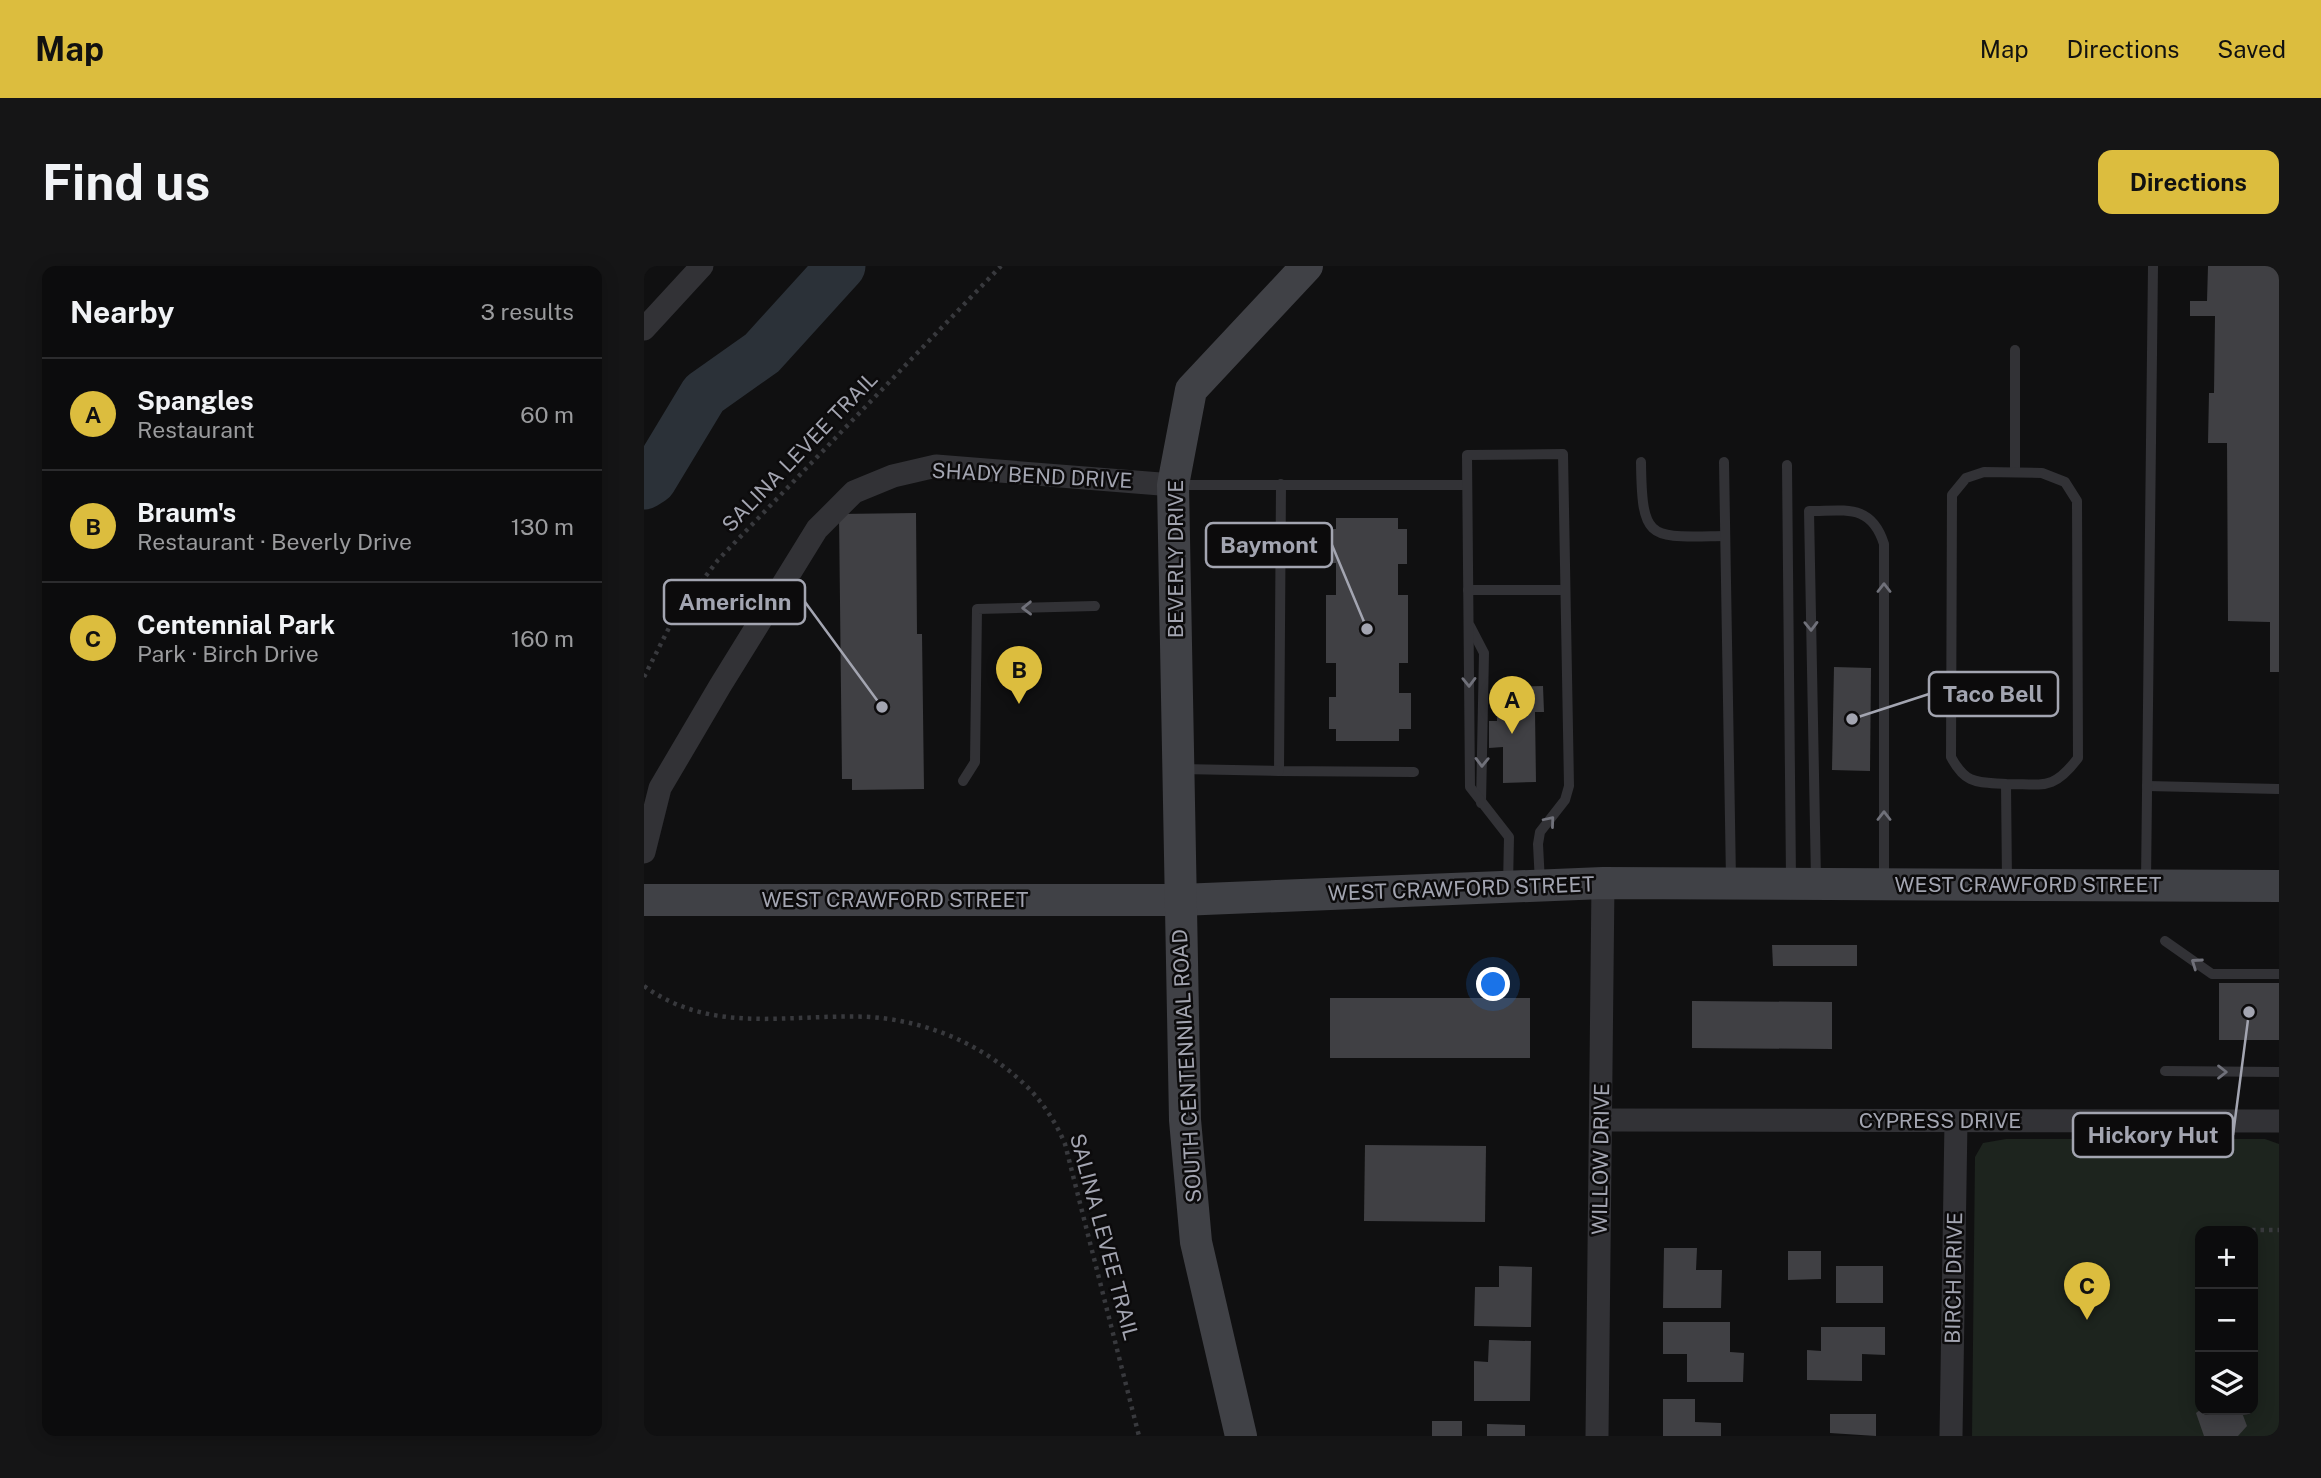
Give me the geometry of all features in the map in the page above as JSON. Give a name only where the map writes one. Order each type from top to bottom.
[{"type":"main road","name":"BEVERLY DRIVE","points":[[1180,900],[1173,485],[1191,390],[1307,266]]},
{"type":"main road","name":"WEST CRAWFORD STREET","points":[[644,900],[1180,900],[1604,883],[2279,886]]},
{"type":"main road","name":"SOUTH CENTENNIAL ROAD","points":[[1180,900],[1185,1120],[1196,1242],[1241,1436]]},
{"type":"street","points":[[644,329],[702,266]]},
{"type":"street","name":"SHADY BEND DRIVE","points":[[644,852],[660,788],[817,529],[854,492],[893,476],[936,466],[1173,485]]},
{"type":"street","name":"WILLOW DRIVE","points":[[1597,1436],[1604,883]]},
{"type":"street","name":"CYPRESS DRIVE","points":[[1602,1120],[2279,1121]]},
{"type":"street","name":"BIRCH DRIVE","points":[[1951,1436],[1956,1121]]},
{"type":"lane","points":[[2146,885],[2153,266]]},
{"type":"lane","points":[[2015,350],[2015,472]]},
{"type":"lane","points":[[1508,886],[1509,837],[1481,804],[1484,653],[1469,624],[1467,455],[1563,454],[1569,786],[1565,800],[1540,832],[1540,886]]},
{"type":"lane","points":[[1641,462],[1642,508],[1646,523],[1655,532],[1670,537],[1725,536]]},
{"type":"lane","points":[[1724,462],[1731,883]]},
{"type":"lane","points":[[1787,465],[1803,883]]},
{"type":"lane","points":[[1984,472],[2042,473],[2065,482],[2077,501],[2078,758],[2066,775],[2053,784],[2007,784],[1973,781],[1960,773],[1951,757],[1952,495],[1966,478],[1984,472]]},
{"type":"lane","points":[[1279,771],[1280,484]]},
{"type":"lane","points":[[1173,485],[1467,485]]},
{"type":"lane","points":[[1787,510],[1859,511],[1878,527],[1884,544],[1884,884]]},
{"type":"lane","points":[[1803,883],[1809,511]]},
{"type":"lane","points":[[1468,590],[1565,590]]},
{"type":"lane","points":[[963,781],[975,762],[977,609],[1095,606]]},
{"type":"lane","points":[[1178,769],[1413,772]]},
{"type":"lane","points":[[2007,784],[2007,885]]},
{"type":"lane","points":[[2147,786],[2279,789]]},
{"type":"lane","points":[[2165,941],[2212,974],[2279,974]]},
{"type":"lane","points":[[2165,1071],[2279,1072]]},
{"type":"path","name":"SALINA LEVEE TRAIL","points":[[644,677],[674,618],[718,560],[1001,266]]},
{"type":"path","name":"SALINA LEVEE TRAIL","points":[[644,986],[668,1003],[726,1019],[871,1017],[911,1023],[972,1045],[1007,1068],[1034,1092],[1055,1121],[1065,1144],[1139,1436]]},
{"type":"path","points":[[2258,1230],[2279,1230]]},
{"type":"shaded area","points":[[2006,1139],[2265,1139],[2279,1144],[2279,1436],[1972,1436],[1975,1157],[1983,1143]]},
{"type":"building","points":[[2208,266],[2279,266],[2279,672],[2270,672],[2270,622],[2228,621],[2227,443],[2208,443],[2209,393],[2214,393],[2215,316],[2190,316],[2190,301],[2207,301]]},
{"type":"building","points":[[916,513],[917,634],[922,634],[924,789],[852,790],[852,779],[842,779],[839,514]]},
{"type":"building","points":[[1336,518],[1398,518],[1398,529],[1407,529],[1407,564],[1398,564],[1398,595],[1408,595],[1408,663],[1399,663],[1399,693],[1411,693],[1411,729],[1399,729],[1399,741],[1336,741],[1336,729],[1329,729],[1329,697],[1336,697],[1336,663],[1326,663],[1326,595],[1336,595],[1336,563],[1329,563],[1329,529],[1336,529]]},
{"type":"building","points":[[1834,667],[1871,668],[1870,771],[1832,770]]},
{"type":"building","points":[[1543,686],[1544,712],[1535,712],[1536,782],[1503,783],[1503,747],[1489,748],[1489,721],[1497,721],[1496,687]]},
{"type":"building","points":[[1772,945],[1857,945],[1857,966],[1773,966]]},
{"type":"building","points":[[2219,983],[2279,983],[2279,1040],[2219,1040]]},
{"type":"building","points":[[1330,998],[1530,998],[1530,1058],[1330,1058]]},
{"type":"building","points":[[1692,1001],[1832,1002],[1832,1049],[1692,1048]]},
{"type":"building","points":[[1365,1145],[1486,1146],[1485,1222],[1364,1221]]},
{"type":"building","points":[[1664,1248],[1697,1248],[1696,1270],[1722,1270],[1721,1308],[1663,1308]]},
{"type":"building","points":[[1788,1251],[1821,1251],[1821,1279],[1788,1280]]},
{"type":"building","points":[[1499,1266],[1532,1267],[1531,1327],[1474,1326],[1475,1287],[1499,1287]]},
{"type":"building","points":[[1836,1266],[1883,1266],[1883,1303],[1836,1303]]},
{"type":"building","points":[[1663,1322],[1730,1322],[1730,1352],[1744,1353],[1743,1382],[1687,1382],[1687,1354],[1663,1354]]},
{"type":"building","points":[[1821,1327],[1885,1327],[1885,1355],[1862,1354],[1862,1381],[1807,1380],[1807,1350],[1821,1351]]},
{"type":"building","points":[[1489,1340],[1531,1341],[1530,1401],[1474,1401],[1474,1361],[1488,1362]]},
{"type":"building","points":[[1663,1399],[1695,1399],[1695,1422],[1721,1423],[1721,1436],[1663,1436]]},
{"type":"building","points":[[1830,1414],[1876,1414],[1876,1436],[1830,1433]]},
{"type":"building","points":[[2197,1415],[2243,1415],[2247,1426],[2238,1436],[2204,1436]]},
{"type":"building","points":[[1432,1421],[1462,1421],[1462,1436],[1432,1436]]},
{"type":"building","points":[[1487,1424],[1525,1425],[1525,1436],[1487,1436]]},
{"type":"waterway","points":[[644,485],[652,480],[704,394],[762,353],[841,266]]},
{"type":"place","name":"Baymont","points":[[1367,629]]},
{"type":"place","name":"Braum's","points":[[1019,704]]},
{"type":"place","name":"AmericInn","points":[[882,707]]},
{"type":"place","name":"Taco Bell","points":[[1852,719]]},
{"type":"place","name":"Spangles","points":[[1512,734]]},
{"type":"place","name":"Hickory Hut","points":[[2249,1012]]},
{"type":"place","name":"Centennial Park","points":[[2087,1320]]}]
